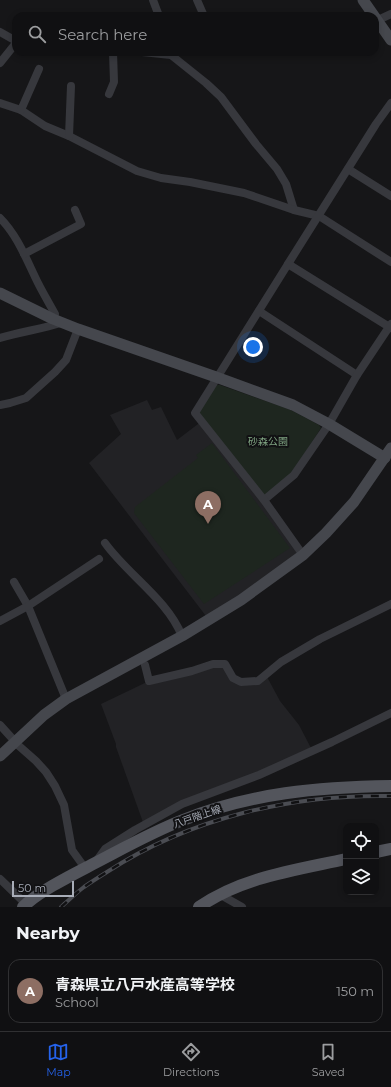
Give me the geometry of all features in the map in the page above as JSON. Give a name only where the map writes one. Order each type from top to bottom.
[{"type":"main road","name":"八戸階上線","points":[[24,906],[90,865],[141,839],[207,811],[301,790],[391,786]]},
{"type":"main road","points":[[379,851],[391,849]]},
{"type":"main road","points":[[199,907],[219,894],[270,875],[343,860]]},
{"type":"street","points":[[153,0],[158,12]]},
{"type":"street","points":[[197,0],[202,12]]},
{"type":"street","points":[[363,0],[372,12]]},
{"type":"street","points":[[379,20],[391,14]]},
{"type":"street","points":[[379,22],[391,40]]},
{"type":"street","points":[[0,32],[12,40]]},
{"type":"street","points":[[0,63],[12,47]]},
{"type":"street","points":[[109,94],[114,82],[113,56]]},
{"type":"street","points":[[173,56],[221,97],[256,144],[277,169],[286,184],[294,210]]},
{"type":"street","points":[[21,110],[39,69]]},
{"type":"street","points":[[69,136],[71,86]]},
{"type":"street","points":[[0,103],[21,110],[45,126],[69,136],[122,164],[148,175],[244,193],[294,210],[319,216],[391,262]]},
{"type":"street","points":[[302,555],[264,500],[195,413],[216,377],[376,124],[391,103]]},
{"type":"street","points":[[348,170],[391,196]]},
{"type":"street","points":[[24,254],[81,224],[75,210]]},
{"type":"street","points":[[0,218],[7,225],[24,254],[57,321]]},
{"type":"street","points":[[264,500],[294,475],[329,424],[357,375],[390,326],[288,264]]},
{"type":"street","points":[[0,293],[57,321],[293,406],[329,424],[388,460]]},
{"type":"street","points":[[259,311],[357,375]]},
{"type":"street","points":[[0,338],[49,326],[57,321]]},
{"type":"street","points":[[0,405],[26,398],[55,372],[66,360],[78,329]]},
{"type":"street","points":[[0,756],[44,715],[66,699],[182,636],[241,600],[302,555],[326,533],[354,502],[388,460],[391,448]]},
{"type":"street","points":[[105,543],[113,554],[154,595],[178,627],[182,636]]},
{"type":"street","points":[[0,621],[28,606],[99,559]]},
{"type":"street","points":[[14,582],[28,606],[66,699]]},
{"type":"street","points":[[145,665],[150,681],[192,671],[213,664],[225,664],[233,678],[241,682],[258,681],[281,662],[320,639],[391,604]]},
{"type":"street","points":[[0,725],[41,767],[55,786],[64,805],[72,850],[90,865],[105,849],[135,830],[182,804],[259,775],[391,713]]},
{"type":"street","points":[[0,879],[24,906]]},
{"type":"street","points":[[219,894],[242,907]]},
{"type":"shaded area","points":[[147,400],[152,410],[161,407],[177,440],[202,421],[303,555],[209,620],[89,463],[121,434],[110,415]]},
{"type":"shaded area","points":[[225,664],[241,682],[266,675],[280,701],[299,725],[312,750],[144,825],[101,704],[149,681]]},
{"type":"green space","name":"砂森公園","points":[[215,385],[220,385],[291,410],[319,425],[321,428],[292,473],[267,495],[263,495],[200,416],[199,411]]},
{"type":"green space","points":[[212,443],[290,548],[204,604],[134,513],[135,507],[198,458],[196,455]]},
{"type":"railway","points":[[61,907],[87,885],[139,853],[172,837],[207,824],[243,813],[317,799],[354,796],[391,796]]},
{"type":"place","name":"青森県立八戸水産高等学校","points":[[208,524]]}]
